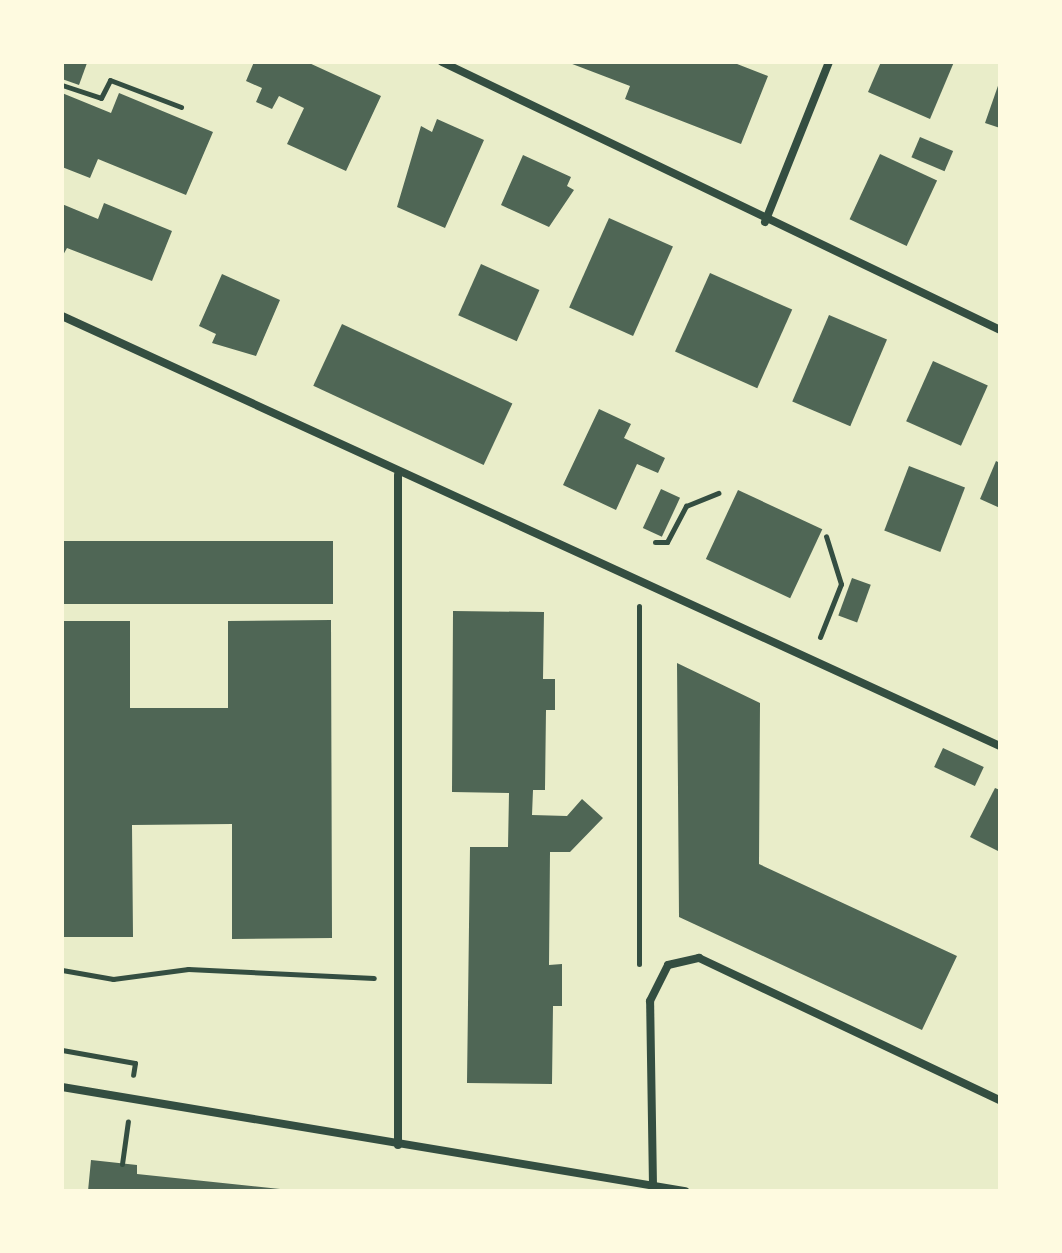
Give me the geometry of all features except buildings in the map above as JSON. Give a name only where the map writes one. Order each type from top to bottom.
[{"type":"street","points":[[442,62],[765,222],[1000,330]]},
{"type":"street","points":[[765,222],[829,62]]},
{"type":"street","points":[[62,316],[398,475],[1000,746]]},
{"type":"street","points":[[398,475],[398,1145]]},
{"type":"street","points":[[653,1186],[650,1001],[668,965],[699,958],[1000,1100]]},
{"type":"street","points":[[62,1087],[685,1191]]},
{"type":"path","points":[[62,85],[101,98],[110,80],[181,107]]},
{"type":"path","points":[[655,542],[667,542],[686,506],[719,493]]},
{"type":"path","points":[[812,659],[841,584],[826,536]]},
{"type":"path","points":[[639,581],[639,988],[650,1001]]},
{"type":"path","points":[[62,970],[113,979],[188,969],[275,978],[399,978]]}]
